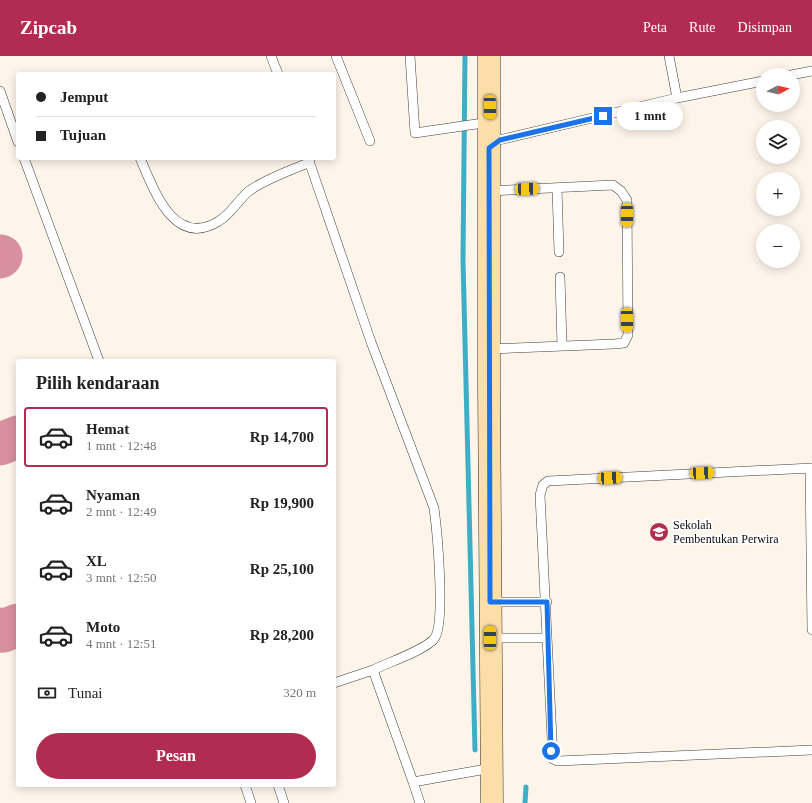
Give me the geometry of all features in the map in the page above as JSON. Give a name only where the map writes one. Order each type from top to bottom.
[{"type":"street","points":[[489,56],[474,125],[489,148],[488,349],[492,803]]},
{"type":"lane","points":[[271,56],[277,72]]},
{"type":"lane","points":[[336,56],[370,141]]},
{"type":"lane","points":[[410,56],[415,133],[474,125]]},
{"type":"lane","points":[[669,56],[678,98]]},
{"type":"lane","points":[[800,73],[812,71]]},
{"type":"lane","points":[[489,148],[500,140],[678,98],[756,82]]},
{"type":"lane","points":[[0,91],[16,136]]},
{"type":"lane","points":[[25,160],[98,359]]},
{"type":"lane","points":[[141,160],[151,184],[174,220],[187,228],[199,229],[219,221],[249,192],[260,185],[309,160],[371,342],[434,508],[439,569],[439,627],[434,639],[425,646],[373,670],[336,682]]},
{"type":"lane","points":[[488,349],[624,343],[628,335],[626,200],[621,191],[613,185],[489,191]]},
{"type":"lane","points":[[557,188],[559,252]]},
{"type":"lane","points":[[560,276],[562,346]]},
{"type":"lane","points":[[812,630],[811,468],[548,481],[543,486],[540,495],[547,602],[551,751],[553,759],[558,761],[812,750]]},
{"type":"lane","points":[[490,602],[547,602]]},
{"type":"lane","points":[[490,638],[547,638]]},
{"type":"lane","points":[[373,670],[420,803]]},
{"type":"lane","points":[[413,782],[492,768]]},
{"type":"lane","points":[[246,787],[251,803]]},
{"type":"lane","points":[[279,787],[284,803]]},
{"type":"waterway","points":[[465,56],[463,260],[475,750]]},
{"type":"waterway","points":[[525,803],[526,787]]},
{"type":"taxiway","points":[[0,444],[16,438]]},
{"type":"taxiway","points":[[0,629],[3,631],[16,626]]},
{"type":"place","name":"Sekolah Pembentukan Perwira","points":[[659,532]]},
{"type":"route","points":[[551,751],[547,602],[490,602],[488,387],[489,148],[500,140],[603,116]]}]
